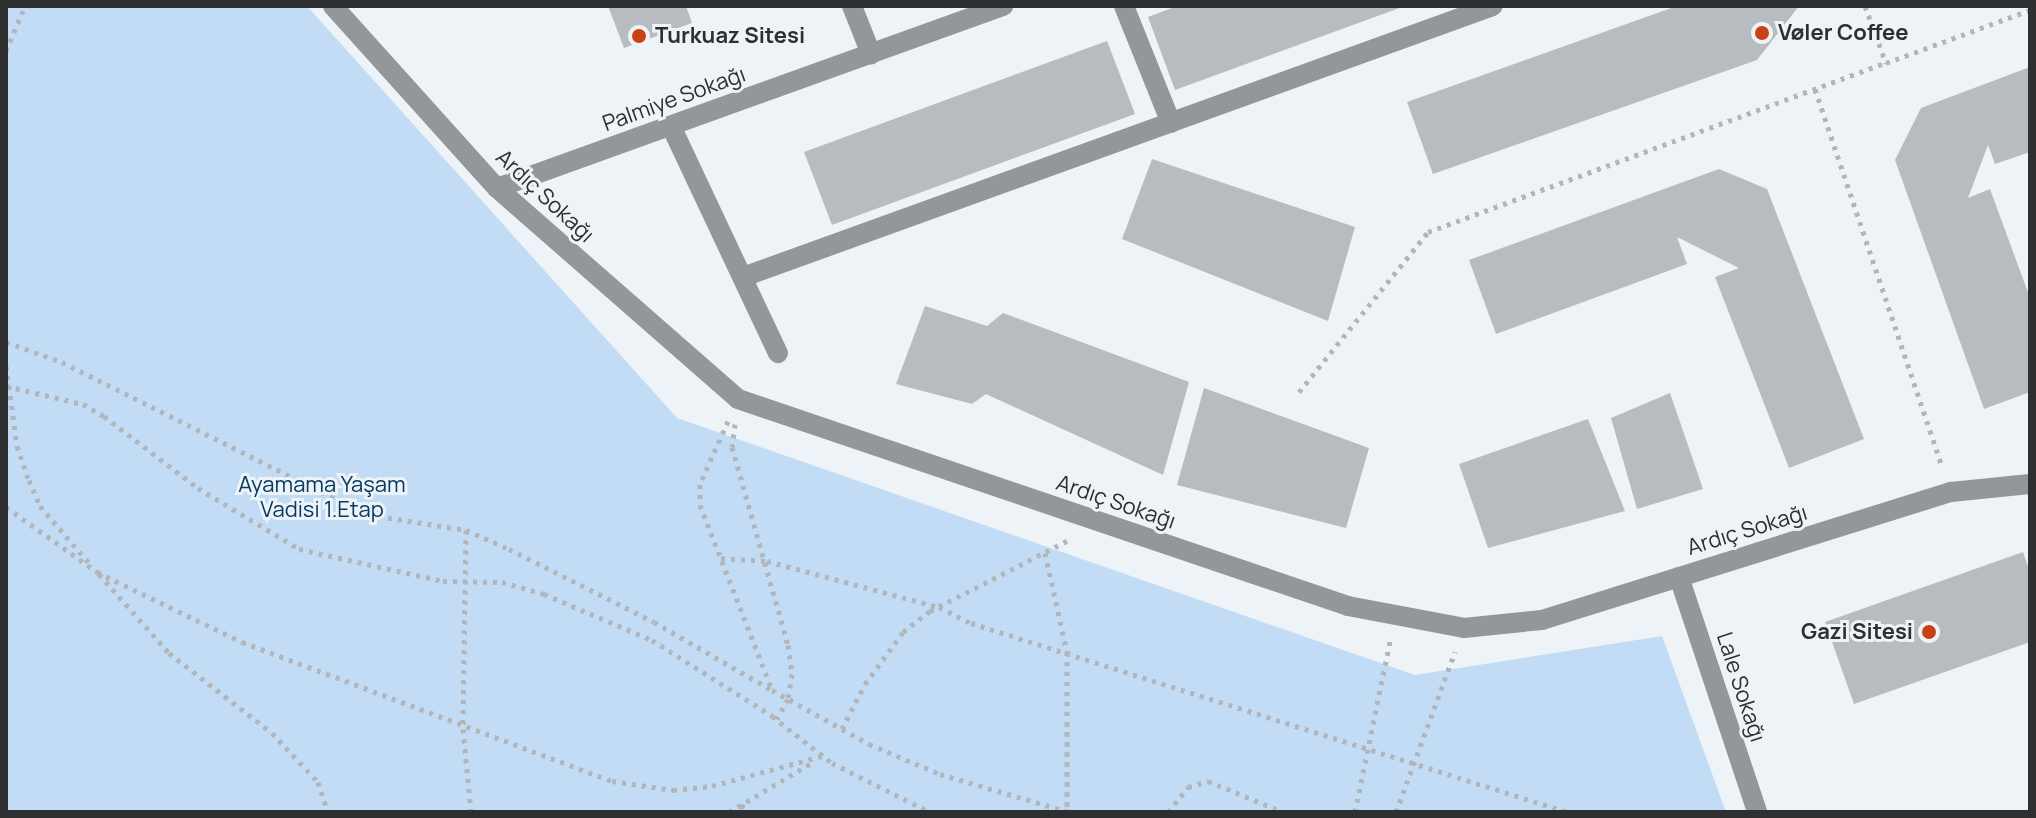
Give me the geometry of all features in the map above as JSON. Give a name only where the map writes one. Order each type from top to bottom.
[{"type":"street","name":"Ardıç Sokağı","points":[[333,6],[497,188],[738,399],[1348,606],[1464,628],[1542,620],[1951,492],[2030,484]]},
{"type":"street","points":[[852,6],[871,54]]},
{"type":"street","name":"Palmiye Sokağı","points":[[497,188],[1003,6]]},
{"type":"street","points":[[1124,6],[1171,123]]},
{"type":"street","points":[[743,277],[1493,6]]},
{"type":"street","points":[[671,126],[778,353]]},
{"type":"street","name":"Lale Sokağı","points":[[1679,577],[1757,812]]},
{"type":"path","points":[[6,51],[25,6]]},
{"type":"path","points":[[1865,6],[1886,63]]},
{"type":"path","points":[[1299,392],[1428,232],[2030,10]]},
{"type":"path","points":[[1815,89],[1951,492]]},
{"type":"path","points":[[6,342],[62,362],[346,504],[378,516],[466,530],[654,622],[842,729],[940,774],[1067,812],[1067,652],[1045,553]]},
{"type":"path","points":[[6,366],[17,446],[40,506],[169,653],[272,733],[318,782],[328,812]]},
{"type":"path","points":[[9,387],[83,404],[104,416],[198,488],[299,549],[465,582],[502,582],[544,594],[652,640],[777,719],[822,756],[930,812]]},
{"type":"path","points":[[738,399],[700,484],[700,505],[772,690]]},
{"type":"path","points":[[738,399],[732,447],[767,561],[792,674],[788,699],[777,719]]},
{"type":"path","points":[[6,507],[97,572],[242,642],[463,729],[612,781],[673,790],[712,786],[822,756]]},
{"type":"path","points":[[842,729],[865,684],[903,632],[939,607],[1101,522]]},
{"type":"path","points":[[466,530],[463,729],[471,812]]},
{"type":"path","points":[[721,558],[767,561],[939,607],[971,623],[1567,812]]},
{"type":"path","points":[[1355,812],[1395,617]]},
{"type":"path","points":[[1396,812],[1464,628]]},
{"type":"path","points":[[729,812],[822,756]]},
{"type":"path","points":[[1168,812],[1188,787],[1208,781],[1283,812]]},
{"type":"path","points":[[741,805],[749,812]]},
{"type":"green space","name":"Ayamama Yaşam Vadisi 1.Etap","points":[[6,6],[307,6],[677,418],[1415,675],[1662,636],[1726,812],[6,812]]},
{"type":"building","name":"Turkuaz Sitesi","points":[[608,6],[686,6],[692,23],[624,48]]},
{"type":"building","points":[[1177,6],[1405,6],[1175,90],[1148,17]]},
{"type":"building","points":[[1677,6],[1799,6],[1757,60],[1433,174],[1407,102]]},
{"type":"building","points":[[1107,41],[1135,114],[832,225],[804,152]]},
{"type":"building","points":[[2030,67],[2030,152],[1995,164],[1988,145],[1968,198],[1990,189],[2030,298],[2030,392],[1984,409],[1895,160],[1921,108]]},
{"type":"building","points":[[1152,159],[1355,227],[1328,321],[1122,239]]},
{"type":"building","points":[[1719,169],[1767,189],[1864,439],[1789,468],[1715,277],[1739,268],[1677,237],[1687,264],[1496,334],[1469,260]]},
{"type":"building","points":[[925,306],[987,326],[1003,313],[1189,382],[1163,475],[986,394],[972,404],[896,384]]},
{"type":"building","points":[[1204,388],[1369,448],[1346,528],[1177,485]]},
{"type":"building","points":[[1670,393],[1703,489],[1637,509],[1611,418]]},
{"type":"building","points":[[1588,419],[1625,511],[1488,548],[1459,464]]},
{"type":"building","name":"Gazi Sitesi","points":[[2023,552],[2030,572],[2030,642],[1854,704],[1825,622]]},
{"type":"place","name":"Vøler Coffee","points":[[1762,33]]},
{"type":"place","name":"Turkuaz Sitesi","points":[[639,36]]},
{"type":"place","name":"Gazi Sitesi","points":[[1929,632]]}]
